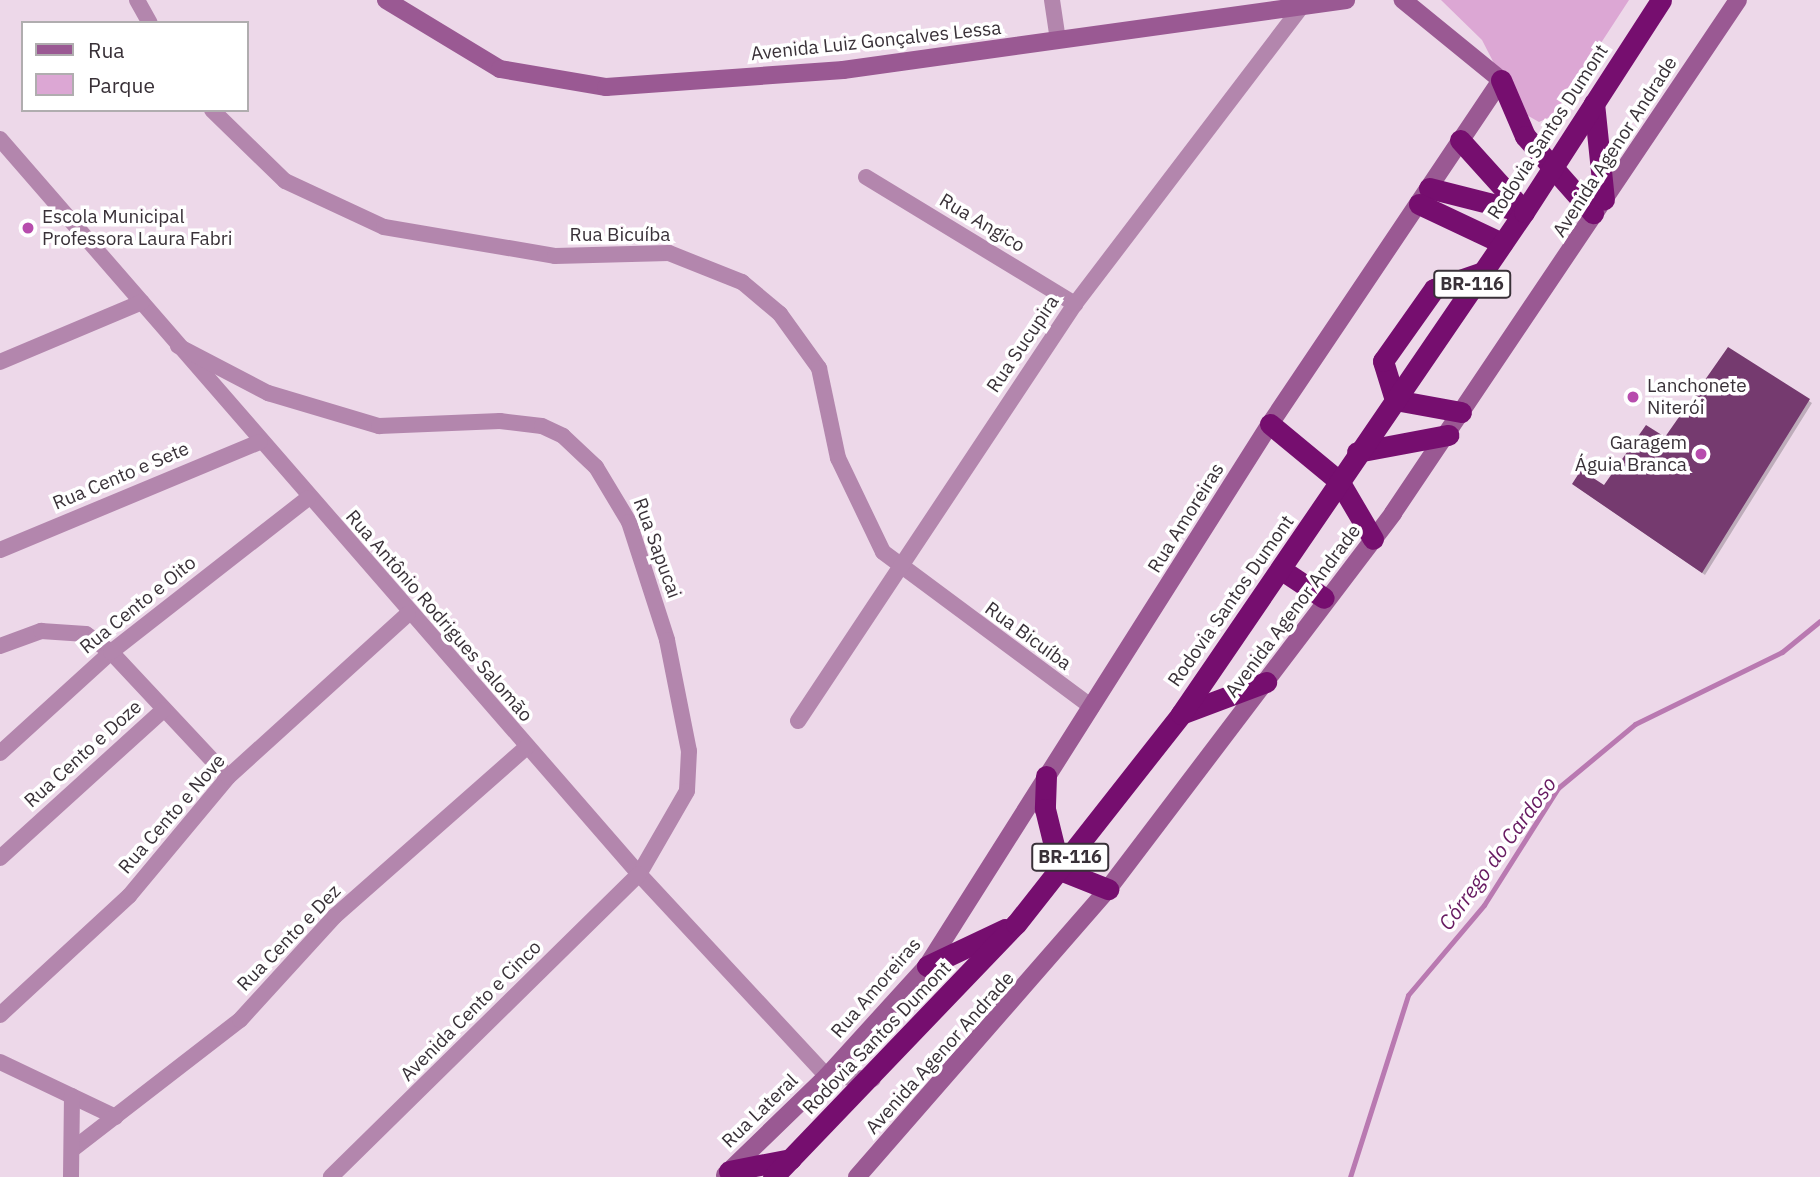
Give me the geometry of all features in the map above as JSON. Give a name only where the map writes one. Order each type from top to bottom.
[{"type":"highway","name":"Rodovia Santos Dumont","points":[[773,1177],[873,1079],[1016,924],[1181,714],[1282,570],[1357,452],[1524,212],[1661,0]]},
{"type":"highway","points":[[1501,80],[1517,123],[1550,170],[1598,206]]},
{"type":"highway","points":[[1594,103],[1598,206]]},
{"type":"highway","points":[[1460,140],[1524,212]]},
{"type":"highway","points":[[1424,196],[1524,212]]},
{"type":"highway","points":[[1424,196],[1502,243]]},
{"type":"highway","points":[[1461,412],[1395,400],[1383,375],[1393,339],[1444,282],[1480,273]]},
{"type":"highway","points":[[1270,424],[1339,481],[1373,539]]},
{"type":"highway","points":[[1357,452],[1448,435]]},
{"type":"highway","points":[[1282,570],[1324,598]]},
{"type":"highway","points":[[1181,714],[1266,682]]},
{"type":"highway","points":[[1046,776],[1045,809],[1060,870],[1108,889]]},
{"type":"highway","points":[[927,966],[1016,924]]},
{"type":"highway","points":[[725,1174],[791,1159]]},
{"type":"street","points":[[137,0],[149,21]]},
{"type":"street","name":"Avenida Luiz Gonçalves Lessa","points":[[387,0],[500,69],[606,87],[843,70],[1346,0]]},
{"type":"street","points":[[1052,0],[1058,40]]},
{"type":"street","points":[[1403,0],[1501,80]]},
{"type":"street","name":"Avenida Agenor Andrade","points":[[857,1177],[1108,889],[1266,682],[1324,598],[1373,539],[1448,435],[1598,206],[1738,0]]},
{"type":"street","name":"Rua Sucupira","points":[[799,721],[897,568],[1075,304],[1303,5]]},
{"type":"street","name":"Rua Amoreiras","points":[[827,1076],[927,966],[1270,424],[1501,80]]},
{"type":"street","name":"Rua Bicuíba","points":[[214,112],[240,145],[285,181],[384,227],[555,256],[669,253],[742,282],[780,314],[819,368],[848,486],[897,568],[1092,707]]},
{"type":"street","name":"Rua Antônio Rodrigues Salomão","points":[[0,139],[408,614],[639,874],[827,1076]]},
{"type":"street","name":"Rua Angico","points":[[866,177],[1075,304]]},
{"type":"street","points":[[0,362],[142,302]]},
{"type":"street","name":"Rua Sapucai","points":[[177,346],[268,393],[379,426],[500,421],[542,426],[596,467],[628,522],[651,590],[689,751],[687,791],[639,874]]},
{"type":"street","name":"Rua Cento e Sete","points":[[0,550],[259,442]]},
{"type":"street","name":"Rua Cento e Oito","points":[[0,753],[111,652],[308,498]]},
{"type":"street","name":"Rua Cento e Nove","points":[[0,1015],[130,896],[228,777],[408,614]]},
{"type":"street","points":[[0,646],[63,628],[86,634],[111,652],[228,777]]},
{"type":"street","name":"Rua Cento e Doze","points":[[0,858],[163,710]]},
{"type":"street","name":"Rua Cento e Dez","points":[[73,1149],[240,1020],[335,916],[527,747]]},
{"type":"street","name":"Avenida Cento e Cinco","points":[[331,1177],[639,874]]},
{"type":"street","points":[[0,1062],[116,1117]]},
{"type":"street","points":[[827,1076],[873,1079]]},
{"type":"street","name":"Rua Lateral","points":[[725,1174],[827,1076]]},
{"type":"street","points":[[71,1177],[72,1097]]},
{"type":"green space","points":[[1441,0],[1629,0],[1554,115],[1539,122],[1518,110],[1482,40]]},
{"type":"building","name":"Garagem Águia Branca","points":[[1728,347],[1810,399],[1702,573],[1572,484],[1581,470],[1604,485],[1646,425],[1665,437]]},
{"type":"waterway","name":"Córrego do Cardoso","points":[[1350,1177],[1408,995],[1484,905],[1558,788],[1635,724],[1782,652],[1820,621]]},
{"type":"place","name":"Escola Municipal Professora Laura Fabri","points":[[28,228]]},
{"type":"place","name":"Lanchonete Niterói","points":[[1633,397]]},
{"type":"place","name":"Garagem Águia Branca","points":[[1701,454]]}]
